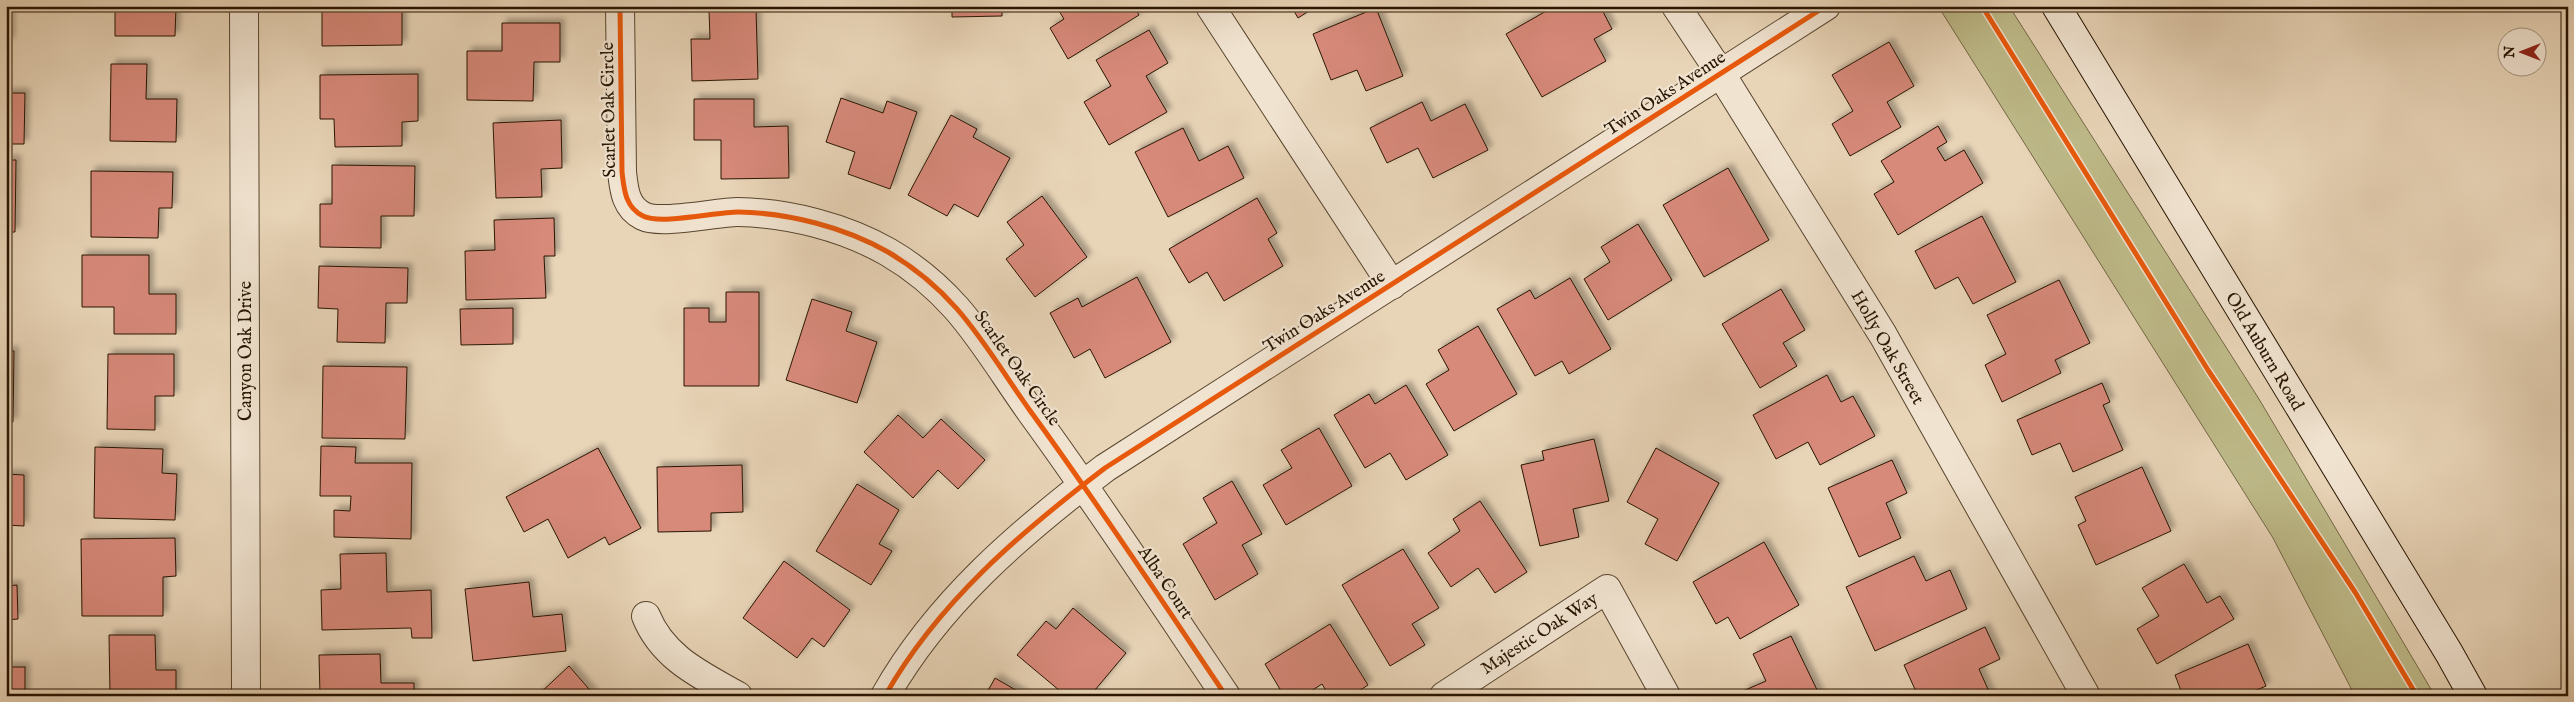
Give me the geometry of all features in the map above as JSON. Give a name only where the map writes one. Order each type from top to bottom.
[{"type":"street","name":"Canyon Oak Drive","points":[[244,6],[246,696]]},
{"type":"street","name":"Scarlet Oak Circle","points":[[620,6],[622,172],[625,199],[643,216],[662,219],[737,212],[789,217],[839,230],[887,252],[909,266],[949,299],[967,318],[1083,484]]},
{"type":"street","points":[[1210,6],[1392,285]]},
{"type":"street","name":"Holly Oak Street","points":[[1676,6],[1721,74],[1883,335],[2086,696]]},
{"type":"street","name":"Twin Oaks Avenue","points":[[885,696],[915,650],[984,569],[1083,484],[1124,454],[1392,285],[1826,6]]},
{"type":"street","name":"Old Auburn Road","points":[[2056,6],[2444,644],[2473,696]]},
{"type":"street","name":"Alba Court","points":[[1083,484],[1226,696]]},
{"type":"street","name":"Majestic Oak Way","points":[[1444,696],[1607,589],[1666,696]]},
{"type":"street","points":[[646,616],[659,642],[675,658],[738,696]]},
{"type":"shaded area","points":[[1938,6],[2009,6],[2259,399],[2435,696],[2355,696],[2273,538]]},
{"type":"building","points":[[6,6],[10,6],[10,42],[6,41]]},
{"type":"building","points":[[81,6],[176,6],[175,36],[115,36],[115,9],[81,8]]},
{"type":"building","points":[[322,6],[386,6],[386,9],[402,9],[402,45],[322,46]]},
{"type":"building","points":[[952,6],[1002,6],[1002,16],[952,17]]},
{"type":"building","points":[[1056,6],[1134,6],[1139,15],[1068,59],[1050,28],[1064,19]]},
{"type":"building","points":[[1291,6],[1317,6],[1298,18]]},
{"type":"building","points":[[1555,6],[1600,6],[1612,29],[1594,39],[1606,61],[1542,97],[1506,34]]},
{"type":"building","points":[[1376,8],[1403,76],[1366,91],[1357,70],[1331,80],[1313,34]]},
{"type":"building","points":[[756,9],[758,79],[692,81],[691,39],[710,39],[709,10]]},
{"type":"building","points":[[502,23],[560,23],[560,62],[534,62],[533,101],[467,100],[467,51],[502,51]]},
{"type":"building","points":[[1149,30],[1168,63],[1146,76],[1167,112],[1109,145],[1084,102],[1111,86],[1096,60]]},
{"type":"building","points":[[1889,42],[1914,86],[1887,102],[1901,127],[1850,156],[1832,124],[1853,111],[1832,75]]},
{"type":"building","points":[[111,64],[147,64],[146,99],[177,99],[176,142],[110,141]]},
{"type":"building","points":[[418,74],[418,121],[402,122],[402,146],[335,147],[334,119],[320,119],[320,75]]},
{"type":"building","points":[[6,93],[25,93],[24,144],[6,144]]},
{"type":"building","points":[[841,98],[883,113],[887,101],[917,112],[890,189],[848,174],[855,152],[826,142]]},
{"type":"building","points":[[694,99],[754,99],[754,127],[788,126],[789,178],[721,179],[721,140],[694,140]]},
{"type":"building","points":[[1422,102],[1431,121],[1465,104],[1488,150],[1433,178],[1418,148],[1387,163],[1370,128]]},
{"type":"building","points":[[951,115],[977,129],[973,137],[1010,158],[978,217],[954,204],[947,216],[908,195]]},
{"type":"building","points":[[561,120],[562,168],[541,169],[542,197],[496,198],[493,123]]},
{"type":"building","points":[[1938,126],[1947,142],[1937,148],[1945,161],[1964,150],[1983,183],[1898,235],[1874,194],[1894,182],[1881,161]]},
{"type":"building","points":[[1183,128],[1199,161],[1228,146],[1244,178],[1168,217],[1135,152]]},
{"type":"building","points":[[6,160],[16,160],[15,232],[6,232]]},
{"type":"building","points":[[332,165],[415,166],[414,216],[381,216],[381,248],[320,247],[320,204],[332,204]]},
{"type":"building","points":[[1728,168],[1769,240],[1704,277],[1663,205]]},
{"type":"building","points":[[91,171],[173,172],[172,208],[159,208],[158,238],[91,237]]},
{"type":"building","points":[[1042,196],[1087,257],[1035,297],[1006,259],[1024,245],[1007,222]]},
{"type":"building","points":[[1257,198],[1277,233],[1268,239],[1283,266],[1224,301],[1207,272],[1189,283],[1169,249]]},
{"type":"building","points":[[1982,216],[2016,282],[1973,304],[1958,277],[1935,289],[1915,251]]},
{"type":"building","points":[[554,218],[555,256],[544,256],[546,298],[466,300],[465,251],[495,250],[494,220]]},
{"type":"building","points":[[1638,224],[1672,280],[1608,320],[1584,279],[1610,262],[1601,247]]},
{"type":"building","points":[[82,255],[149,255],[149,294],[176,294],[176,334],[114,334],[114,307],[82,307]]},
{"type":"building","points":[[319,266],[408,268],[407,303],[386,303],[385,343],[337,342],[338,309],[318,308]]},
{"type":"building","points":[[1137,277],[1171,342],[1105,378],[1090,349],[1074,358],[1050,313],[1078,298],[1082,307]]},
{"type":"building","points":[[1570,278],[1611,349],[1569,374],[1562,361],[1535,376],[1497,309],[1530,290],[1535,299]]},
{"type":"building","points":[[2059,280],[2090,343],[2055,360],[2061,373],[2002,402],[1985,365],[2006,354],[1987,315]]},
{"type":"building","points":[[1781,289],[1805,330],[1783,343],[1797,366],[1760,388],[1722,324]]},
{"type":"building","points":[[726,292],[759,292],[759,386],[684,386],[684,308],[709,308],[709,322],[726,322]]},
{"type":"building","points":[[812,299],[852,312],[846,331],[877,342],[857,403],[786,380]]},
{"type":"building","points":[[513,308],[513,344],[461,345],[460,309]]},
{"type":"building","points":[[1478,326],[1517,394],[1454,431],[1426,384],[1449,370],[1438,350]]},
{"type":"building","points":[[6,351],[14,351],[13,422],[6,422]]},
{"type":"building","points":[[108,354],[174,354],[174,396],[155,396],[155,430],[107,429]]},
{"type":"building","points":[[323,366],[407,367],[405,439],[322,438]]},
{"type":"building","points":[[1827,375],[1841,402],[1853,396],[1875,436],[1820,465],[1808,442],[1776,459],[1753,415]]},
{"type":"building","points":[[2102,383],[2110,402],[2103,405],[2123,450],[2073,472],[2060,443],[2032,455],[2017,420]]},
{"type":"building","points":[[1406,385],[1448,455],[1406,480],[1390,453],[1365,468],[1334,415],[1369,394],[1375,404]]},
{"type":"building","points":[[898,415],[923,438],[941,419],[985,460],[958,489],[938,470],[913,498],[864,452]]},
{"type":"building","points":[[1319,428],[1352,486],[1286,525],[1263,485],[1292,468],[1281,450]]},
{"type":"building","points":[[1594,439],[1609,501],[1573,509],[1579,537],[1540,546],[1521,465],[1544,460],[1542,451]]},
{"type":"building","points":[[321,446],[356,447],[355,463],[412,463],[411,539],[334,537],[334,510],[350,511],[351,496],[320,496]]},
{"type":"building","points":[[95,447],[163,449],[162,473],[177,474],[175,520],[94,518]]},
{"type":"building","points":[[598,448],[641,528],[609,545],[605,537],[568,558],[548,519],[524,532],[506,497]]},
{"type":"building","points":[[1656,448],[1719,483],[1677,561],[1645,544],[1658,519],[1627,502]]},
{"type":"building","points":[[1892,460],[1907,493],[1886,503],[1901,538],[1859,557],[1828,488]]},
{"type":"building","points":[[742,465],[743,512],[711,513],[711,531],[658,532],[657,467]]},
{"type":"building","points":[[2142,467],[2171,531],[2096,565],[2078,525],[2086,521],[2075,497]]},
{"type":"building","points":[[6,474],[24,475],[24,526],[6,525]]},
{"type":"building","points":[[1232,481],[1262,534],[1242,545],[1258,574],[1215,600],[1183,544],[1217,523],[1203,498]]},
{"type":"building","points":[[857,484],[899,510],[879,544],[892,551],[871,585],[816,551]]},
{"type":"building","points":[[1480,501],[1527,572],[1495,593],[1478,568],[1451,587],[1428,553],[1460,531],[1453,519]]},
{"type":"building","points":[[175,538],[176,576],[163,577],[163,616],[82,616],[81,539]]},
{"type":"building","points":[[1764,542],[1799,605],[1740,639],[1728,617],[1716,624],[1693,582]]},
{"type":"building","points":[[1403,549],[1439,608],[1412,624],[1425,645],[1390,666],[1342,585]]},
{"type":"building","points":[[386,553],[387,592],[431,590],[432,638],[412,638],[411,628],[322,630],[321,590],[341,589],[340,554]]},
{"type":"building","points":[[1914,556],[1926,581],[1950,570],[1967,609],[1875,651],[1846,587]]},
{"type":"building","points":[[784,561],[850,610],[824,647],[812,638],[797,658],[743,618]]},
{"type":"building","points":[[2184,564],[2207,603],[2220,596],[2234,619],[2157,664],[2137,629],[2159,616],[2142,588]]},
{"type":"building","points":[[529,582],[533,617],[562,614],[566,651],[473,661],[465,589]]},
{"type":"building","points":[[17,585],[18,619],[6,620],[6,586]]},
{"type":"building","points":[[1073,608],[1126,653],[1090,696],[1066,696],[1017,655],[1046,621],[1056,629]]},
{"type":"building","points":[[1330,624],[1368,685],[1351,696],[1329,696],[1322,684],[1303,696],[1284,696],[1265,664]]},
{"type":"building","points":[[1985,627],[2000,659],[1979,669],[1991,696],[1918,696],[1904,665]]},
{"type":"building","points":[[109,635],[155,635],[156,670],[176,670],[176,696],[110,696]]},
{"type":"building","points":[[1791,636],[1820,696],[1745,696],[1743,691],[1766,681],[1753,654]]},
{"type":"building","points":[[2248,644],[2266,686],[2243,696],[2183,696],[2175,675]]},
{"type":"building","points":[[380,654],[381,683],[414,683],[414,696],[320,695],[319,655]]},
{"type":"building","points":[[569,666],[595,696],[537,696]]},
{"type":"building","points":[[6,667],[25,667],[25,696],[6,696]]},
{"type":"building","points":[[995,678],[1026,696],[985,696]]},
{"type":"cycle path","points":[[620,6],[622,172],[626,197],[632,208],[643,216],[662,219],[738,212],[777,215],[816,223],[871,243],[913,268],[953,304],[970,324],[1106,518],[1226,696]]},
{"type":"cycle path","points":[[885,696],[906,662],[930,630],[983,571],[1012,543],[1105,468],[1826,6]]},
{"type":"cycle path","points":[[1982,6],[2208,370],[2355,592],[2417,696]]}]
